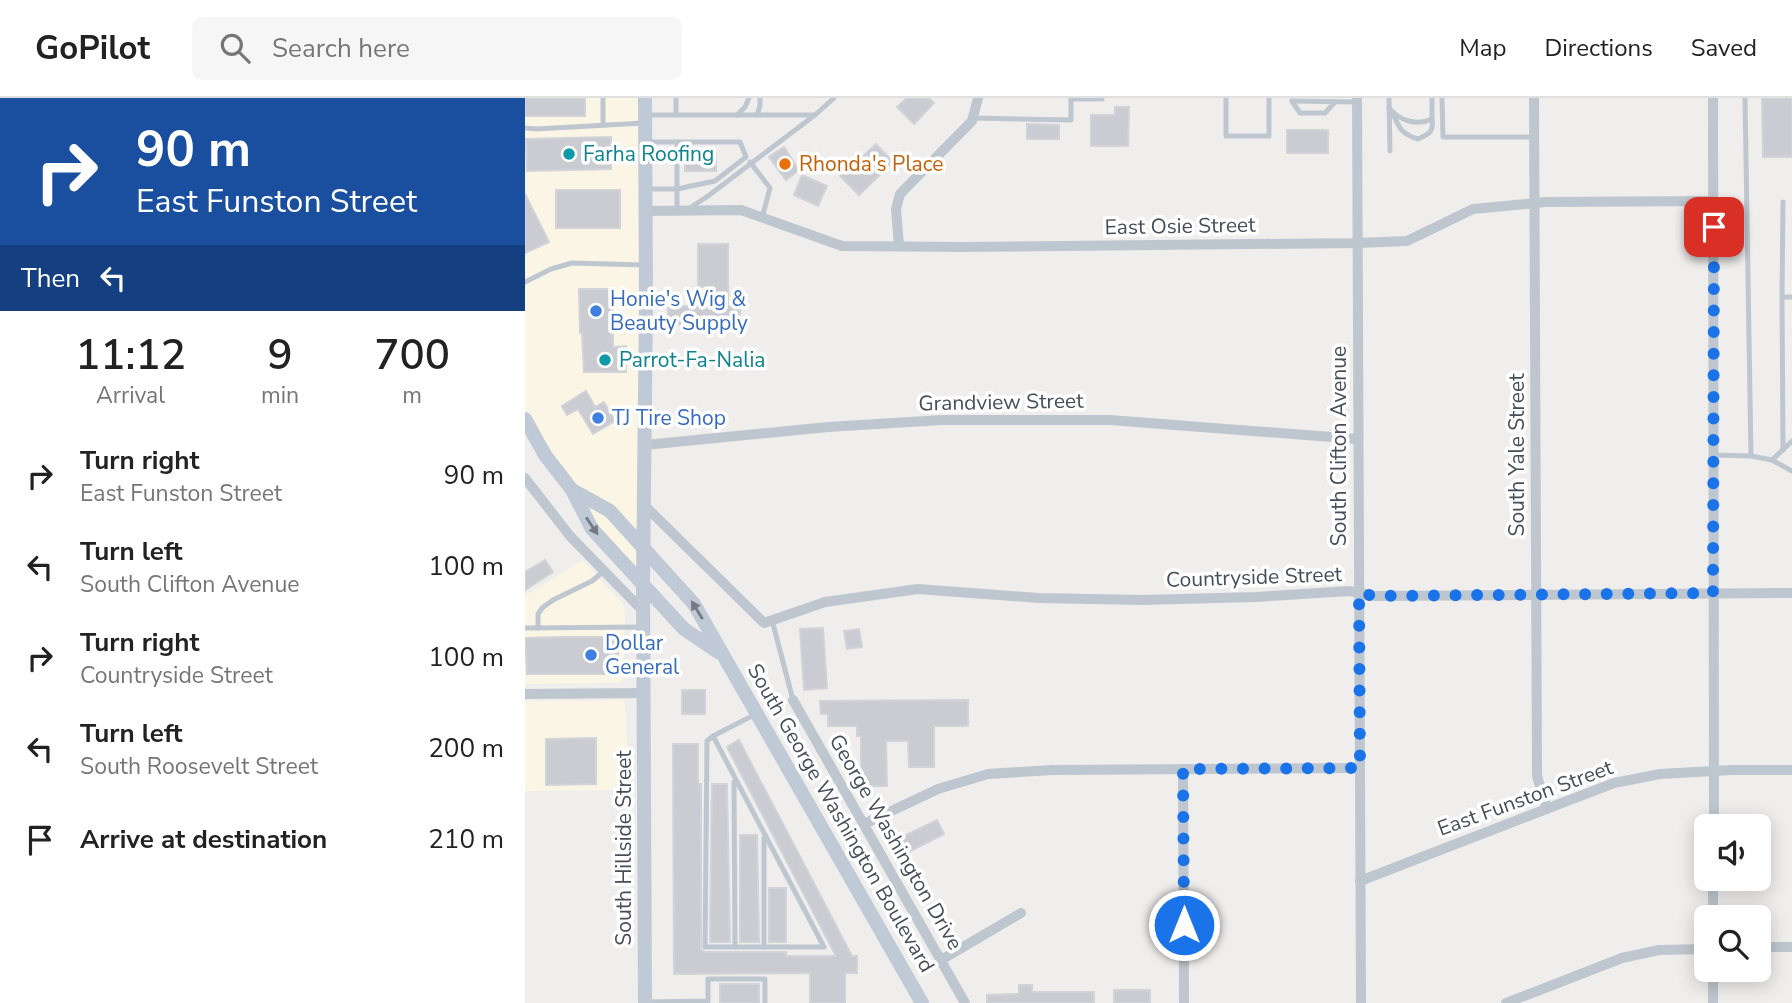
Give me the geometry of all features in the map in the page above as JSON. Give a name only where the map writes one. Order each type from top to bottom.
[{"type":"street","points":[[645,98],[643,504],[768,622]]},
{"type":"street","points":[[899,246],[896,209],[900,194],[973,118],[978,98]]},
{"type":"street","name":"South Yale Street","points":[[1534,98],[1537,776],[1547,810]]},
{"type":"street","points":[[1713,98],[1714,814]]},
{"type":"street","name":"South Clifton Avenue","points":[[1357,100],[1361,1003]]},
{"type":"street","name":"East Osie Street","points":[[645,211],[741,210],[842,246],[1358,243],[1407,241],[1473,209],[1534,203],[1714,201]]},
{"type":"street","name":"South George Washington Boulevard","points":[[525,419],[545,455],[572,490],[592,529],[684,629],[723,654]]},
{"type":"street","name":"Grandview Street","points":[[645,445],[828,427],[942,420],[1110,420],[1359,439]]},
{"type":"street","points":[[525,478],[570,536],[604,570],[644,620]]},
{"type":"street","name":"South George Washington Boulevard","points":[[572,490],[610,511],[694,604],[922,1003]]},
{"type":"street","name":"South Hillside Street","points":[[643,504],[645,1002]]},
{"type":"street","name":"Countryside Street","points":[[768,622],[825,602],[918,589],[1142,600],[1350,592],[1375,596],[1792,593]]},
{"type":"street","points":[[525,694],[645,693]]},
{"type":"street","name":"George Washington Drive","points":[[793,700],[965,1003]]},
{"type":"street","points":[[864,824],[938,789],[988,774],[1052,770],[1360,768]]},
{"type":"street","points":[[1183,769],[1184,1003]]},
{"type":"street","name":"East Funston Street","points":[[1360,881],[1614,783],[1660,774],[1792,770]]},
{"type":"street","points":[[941,960],[1021,913]]},
{"type":"street","points":[[1771,947],[1792,947]]},
{"type":"street","points":[[1506,1003],[1622,958],[1659,950],[1694,949]]},
{"type":"street","points":[[1713,982],[1713,1003]]},
{"type":"lane","points":[[603,98],[603,125]]},
{"type":"lane","points":[[676,98],[676,115]]},
{"type":"lane","points":[[737,115],[749,98]]},
{"type":"lane","points":[[757,115],[760,98]]},
{"type":"lane","points":[[677,142],[677,189],[681,211],[709,195],[751,164],[834,98]]},
{"type":"lane","points":[[1226,98],[1226,136],[1269,136],[1269,98]]},
{"type":"lane","points":[[1389,98],[1390,150]]},
{"type":"lane","points":[[1391,110],[1398,126],[1406,135],[1418,139],[1428,135],[1433,127],[1432,98]]},
{"type":"lane","points":[[1442,98],[1443,137],[1534,137]]},
{"type":"lane","points":[[1745,98],[1751,456]]},
{"type":"lane","points":[[973,118],[1071,120],[1071,99],[1102,99]]},
{"type":"lane","points":[[1292,100],[1300,113],[1325,113],[1335,102]]},
{"type":"lane","points":[[1292,100],[1357,100]]},
{"type":"lane","points":[[1391,110],[1402,119],[1417,124],[1432,119]]},
{"type":"lane","points":[[525,128],[603,125],[676,115],[815,115]]},
{"type":"lane","points":[[645,142],[740,142],[746,157],[769,188],[762,218]]},
{"type":"lane","points":[[645,188],[677,189],[715,181],[746,157]]},
{"type":"lane","points":[[701,184],[709,195]]},
{"type":"lane","points":[[1783,202],[1783,450]]},
{"type":"lane","points":[[525,282],[551,269],[572,263],[646,265]]},
{"type":"lane","points":[[1781,297],[1792,297]]},
{"type":"lane","points":[[1772,460],[1792,441]]},
{"type":"lane","points":[[1713,455],[1751,456],[1772,460],[1792,471]]},
{"type":"lane","points":[[538,628],[538,614],[542,608],[592,581],[604,570]]},
{"type":"lane","points":[[525,628],[644,620]]},
{"type":"lane","points":[[768,622],[793,700]]},
{"type":"lane","points":[[713,736],[824,947],[705,947],[707,741],[713,736],[757,714]]},
{"type":"lane","points":[[734,779],[736,947]]},
{"type":"lane","points":[[764,834],[764,947]]},
{"type":"lane","points":[[645,1002],[708,1002],[708,979],[765,979],[765,1003]]},
{"type":"shaded area","points":[[525,98],[645,98],[643,583],[592,529],[525,419]]},
{"type":"shaded area","points":[[583,560],[623,604],[625,610],[623,680],[619,683],[525,684],[525,596]]},
{"type":"shaded area","points":[[525,701],[625,702],[629,790],[525,791]]},
{"type":"building","points":[[525,98],[585,98],[585,116],[525,116]]},
{"type":"building","points":[[907,98],[929,98],[934,103],[914,124],[897,107]]},
{"type":"building","points":[[1762,98],[1792,98],[1792,157],[1763,157]]},
{"type":"building","points":[[1115,107],[1129,107],[1128,146],[1091,146],[1091,115],[1115,115]]},
{"type":"building","points":[[1027,124],[1059,125],[1059,139],[1027,139]]},
{"type":"building","points":[[1287,130],[1328,130],[1328,153],[1287,153]]},
{"type":"building","name":"Farha Roofing","points":[[611,137],[611,169],[527,171],[526,139]]},
{"type":"building","points":[[876,144],[893,162],[859,195],[840,176]]},
{"type":"building","name":"Rhonda's Place","points":[[784,147],[799,170],[786,180],[769,157]]},
{"type":"building","points":[[685,153],[716,153],[716,171],[685,171]]},
{"type":"building","points":[[802,175],[827,186],[818,206],[794,195]]},
{"type":"building","points":[[556,190],[620,190],[620,228],[556,228]]},
{"type":"building","points":[[525,194],[549,242],[525,253]]},
{"type":"building","points":[[698,244],[728,244],[728,306],[740,306],[740,325],[668,324],[668,306],[713,306],[713,287],[698,287]]},
{"type":"building","points":[[579,289],[613,289],[613,347],[626,346],[626,372],[584,372]]},
{"type":"building","points":[[586,391],[595,407],[604,402],[615,421],[593,434],[578,409],[567,415],[562,406]]},
{"type":"building","points":[[545,560],[553,572],[525,590],[525,572]]},
{"type":"building","points":[[823,628],[827,688],[804,690],[800,629]]},
{"type":"building","points":[[859,629],[862,647],[847,649],[844,631]]},
{"type":"building","points":[[618,637],[618,674],[527,674],[525,638]]},
{"type":"building","points":[[682,690],[705,690],[705,714],[682,714]]},
{"type":"building","points":[[968,700],[968,726],[934,726],[934,767],[909,767],[908,741],[886,741],[887,786],[861,786],[861,736],[857,736],[857,726],[828,726],[828,714],[821,714],[820,701]]},
{"type":"building","points":[[596,738],[596,784],[546,785],[546,739]]},
{"type":"building","points":[[739,740],[852,956],[857,956],[857,973],[845,973],[845,1003],[810,1003],[810,973],[674,974],[673,744],[698,744],[698,784],[701,784],[701,950],[786,952],[786,956],[836,956],[727,747]]},
{"type":"building","points":[[712,784],[727,784],[730,942],[710,942]]},
{"type":"building","points":[[937,820],[944,834],[907,853],[900,838]]},
{"type":"building","points":[[740,835],[757,835],[759,942],[740,942]]},
{"type":"building","points":[[769,888],[786,888],[786,942],[769,942]]},
{"type":"building","points":[[720,984],[759,984],[759,1003],[720,1003]]},
{"type":"building","points":[[1019,985],[1032,985],[1032,992],[1094,992],[1094,1003],[987,1003],[987,995],[1019,994]]},
{"type":"building","points":[[1114,990],[1150,990],[1150,1003],[1114,1003]]},
{"type":"place","name":"Farha Roofing","points":[[569,154]]},
{"type":"place","name":"Rhonda's Place","points":[[785,164]]},
{"type":"place","name":"Honie's Wig & Beauty Supply","points":[[596,311]]},
{"type":"place","name":"Parrot-Fa-Nalia","points":[[605,360]]},
{"type":"place","name":"TJ Tire Shop","points":[[598,418]]},
{"type":"place","name":"Dollar General","points":[[591,655]]},
{"type":"route","points":[[1184,925],[1183,769],[1360,768],[1359,593],[1375,596],[1713,593],[1714,227]]}]
